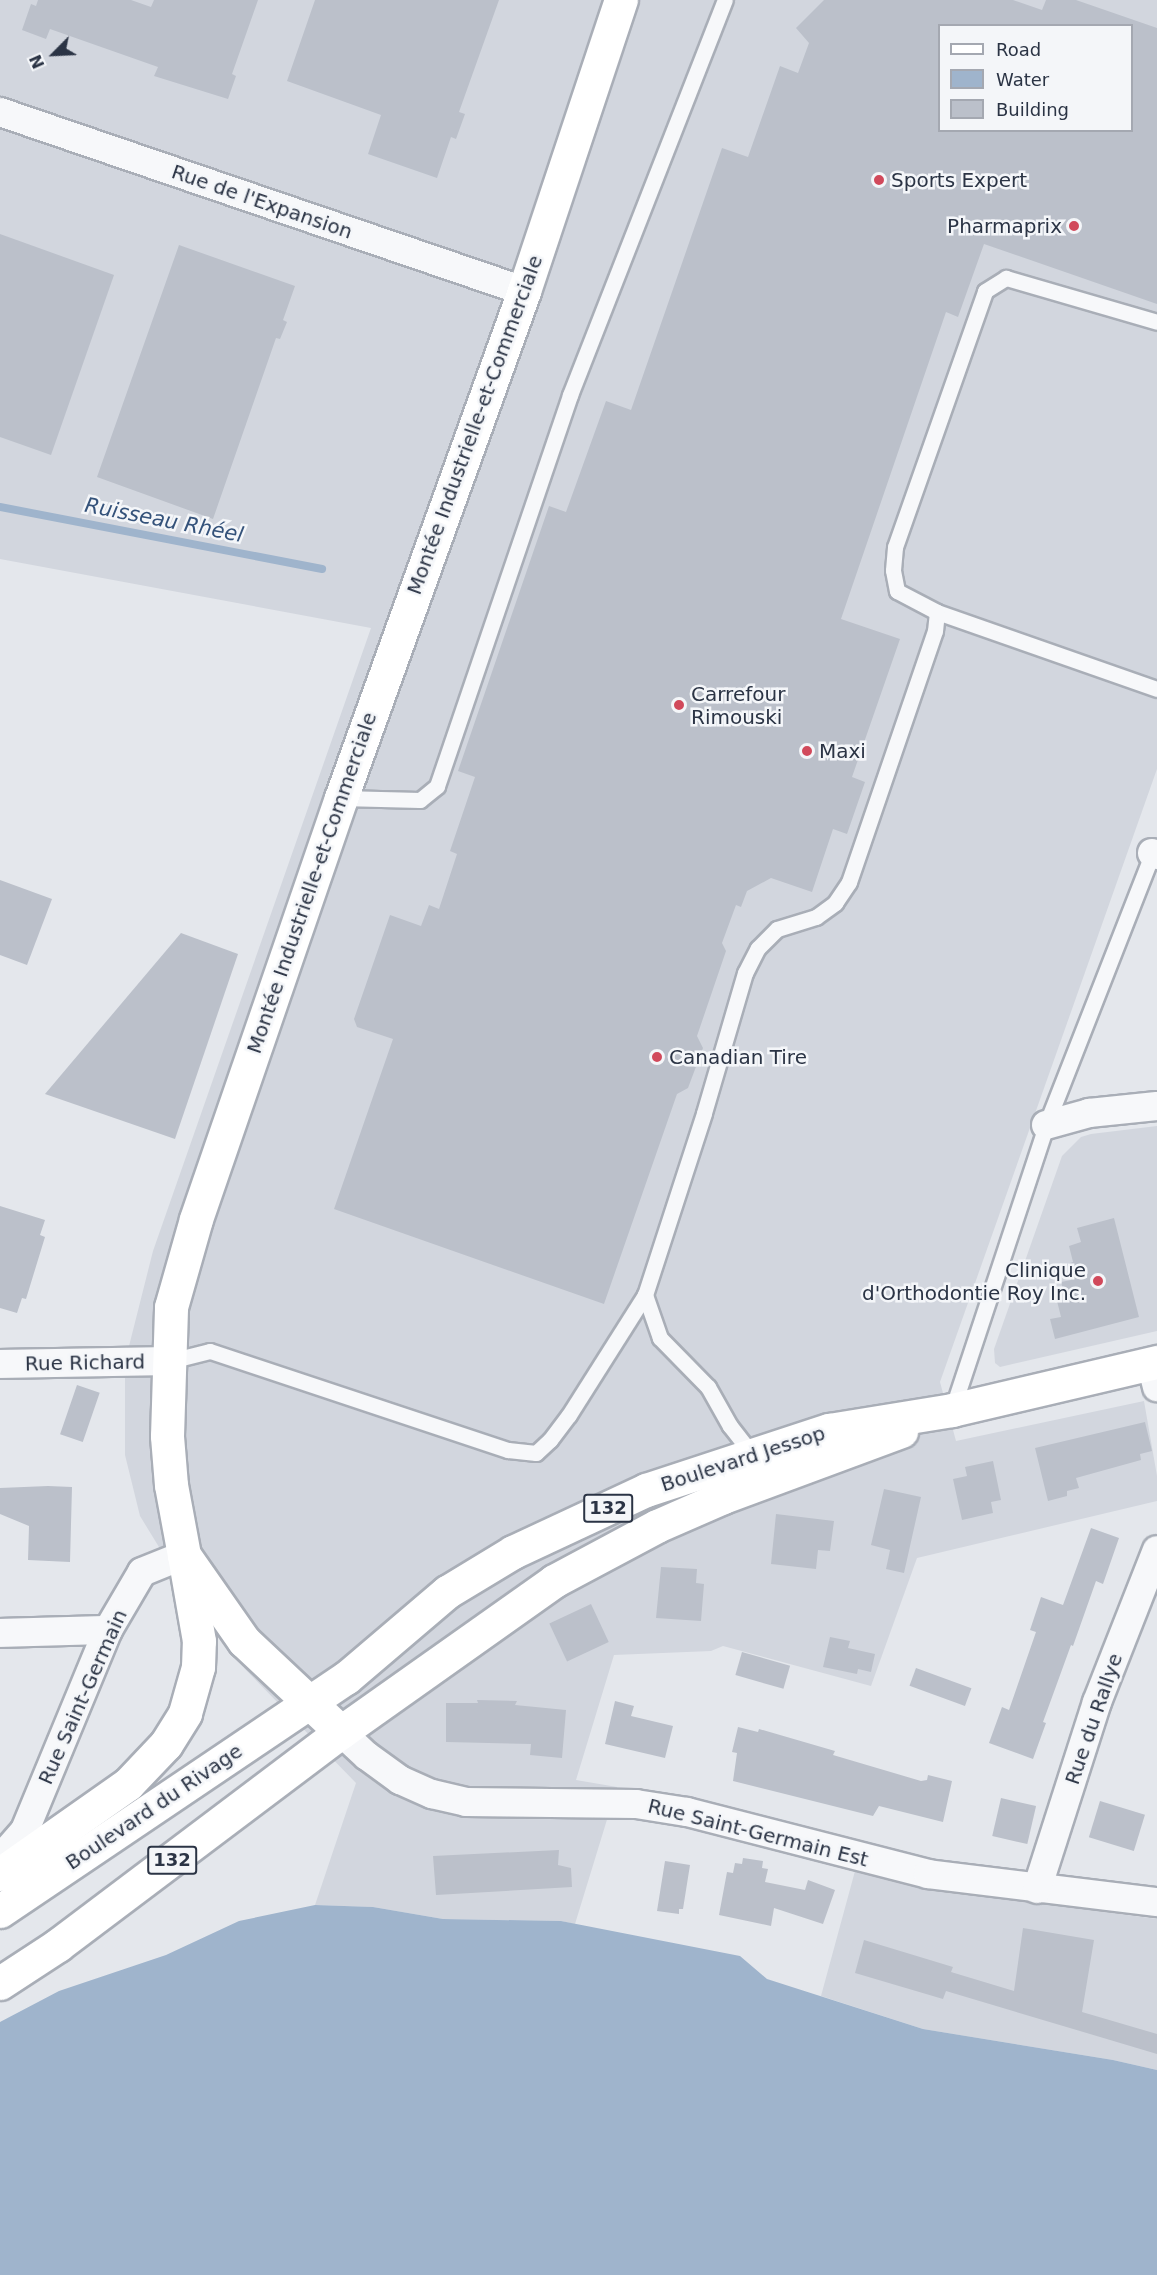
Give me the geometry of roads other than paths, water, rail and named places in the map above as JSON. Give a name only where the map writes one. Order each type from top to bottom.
[{"type":"main road","name":"Montée Industrielle-et-Commerciale","points":[[341,1732],[244,1641],[184,1555],[171,1485],[168,1445],[171,1307],[196,1219],[341,798],[524,291],[621,0]]},
{"type":"main road","name":"Boulevard Jessop","points":[[308,1703],[346,1677],[447,1592],[513,1552],[646,1491],[829,1430],[952,1410],[1155,1371]]},
{"type":"main road","name":"Boulevard Jessop","points":[[341,1732],[554,1581],[657,1526],[723,1497],[842,1455],[952,1410]]},
{"type":"main road","points":[[0,1874],[128,1784],[166,1744],[185,1713],[198,1667],[199,1641],[184,1555]]},
{"type":"main road","name":"Boulevard du Rivage","points":[[0,1911],[308,1703]]},
{"type":"main road","name":"132","points":[[0,1983],[58,1945],[341,1732]]},
{"type":"street","name":"Rue de l'Expansion","points":[[0,112],[524,291]]},
{"type":"street","points":[[1046,1125],[1089,1113],[1157,1106]]},
{"type":"street","name":"Rue Richard","points":[[0,1364],[170,1362]]},
{"type":"street","name":"Rue du Rallye","points":[[1037,1889],[1097,1702],[1157,1550]]},
{"type":"street","name":"Rue Saint-Germain","points":[[0,1858],[25,1830],[108,1630],[142,1572],[184,1555]]},
{"type":"street","points":[[0,1633],[108,1630]]},
{"type":"street","name":"Rue Saint-Germain Est","points":[[341,1732],[367,1756],[400,1780],[432,1794],[466,1802],[636,1804],[687,1812],[928,1874],[1157,1902]]},
{"type":"lane","points":[[341,798],[420,800],[437,786],[570,395],[724,0]]},
{"type":"lane","points":[[1157,322],[1006,278],[985,291],[895,548],[893,570],[897,591],[937,612],[1157,689]]},
{"type":"lane","points":[[170,1362],[210,1351],[508,1450],[536,1453],[550,1440],[569,1415],[645,1295],[704,1113],[745,973],[758,948],[777,929],[816,917],[835,903],[849,882],[935,631],[937,612]]},
{"type":"lane","points":[[952,1410],[1046,1125],[1155,849]]},
{"type":"lane","points":[[645,1295],[660,1338],[708,1387],[730,1426],[752,1454]]},
{"type":"water","points":[[315,1905],[373,1907],[443,1919],[561,1921],[740,1956],[767,1979],[923,2029],[1113,2060],[1157,2070],[1157,2275],[0,2275],[0,2022],[59,1991],[166,1955],[239,1921]]},
{"type":"waterway","name":"Ruisseau Rhéel","points":[[0,507],[322,569]]},
{"type":"place","name":"Sports Expert","points":[[879,180]]},
{"type":"place","name":"Pharmaprix","points":[[1074,226]]},
{"type":"place","name":"Carrefour Rimouski","points":[[679,705]]},
{"type":"place","name":"Maxi","points":[[807,751]]},
{"type":"place","name":"Canadian Tire","points":[[657,1057]]},
{"type":"place","name":"Clinique d'Orthodontie Roy Inc.","points":[[1098,1281]]}]
